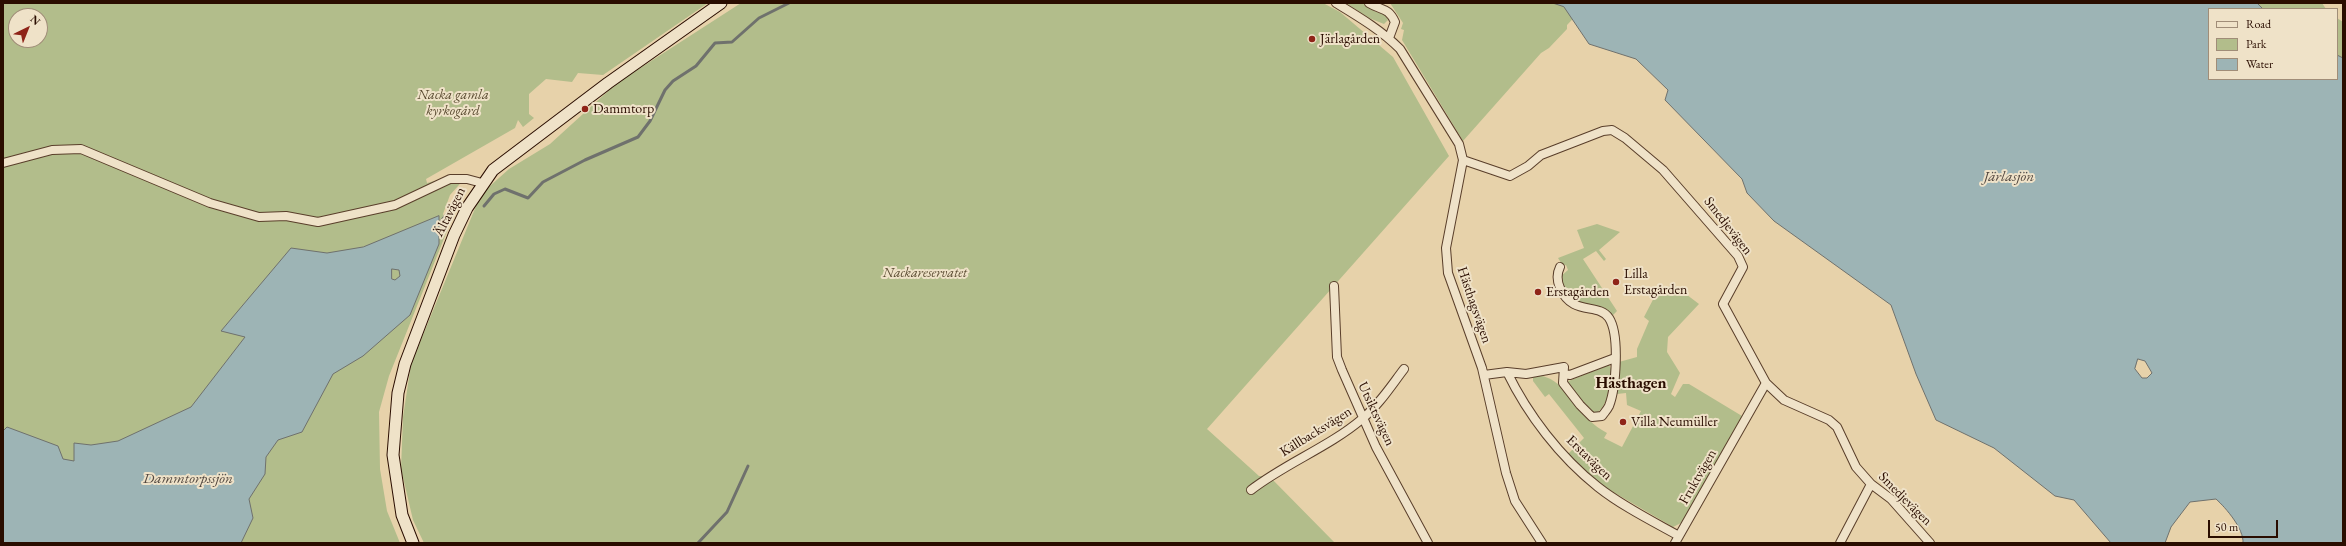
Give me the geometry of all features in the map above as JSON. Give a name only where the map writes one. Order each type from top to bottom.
[{"type":"main road","name":"Ältavägen","points":[[413,543],[402,515],[393,455],[398,393],[405,364],[454,235],[482,183],[493,170],[528,141],[721,3]]},
{"type":"street","points":[[1336,3],[1389,38],[1400,49],[1450,129],[1458,144],[1463,160]]},
{"type":"street","points":[[1369,3],[1388,11],[1395,22],[1389,38]]},
{"type":"street","name":"Smedjevägen","points":[[1463,160],[1510,176],[1528,166],[1541,155],[1603,131],[1612,130],[1625,138],[1663,170],[1738,256],[1743,266],[1723,304],[1766,383],[1784,400],[1829,420],[1837,427],[1850,458],[1871,484],[1891,500],[1930,543]]},
{"type":"street","points":[[3,163],[52,150],[81,149],[135,170],[178,191],[222,207],[259,217],[286,216],[318,222],[395,205],[450,179],[467,179],[482,183]]},
{"type":"street","name":"Hästhagsvägen","points":[[1463,160],[1448,236],[1446,262],[1484,375],[1506,473],[1515,501],[1542,543]]},
{"type":"street","points":[[1560,267],[1558,284],[1564,297],[1572,304],[1600,311],[1609,318],[1616,336],[1613,388],[1609,407],[1602,416],[1592,417],[1580,405],[1563,383],[1564,371]]},
{"type":"street","name":"Utsiktsvägen","points":[[1334,286],[1337,357],[1363,418],[1428,543]]},
{"type":"street","points":[[1484,375],[1507,372],[1526,374],[1564,371],[1570,375],[1614,358]]},
{"type":"street","name":"Källbacksvägen","points":[[1251,490],[1269,476],[1340,434],[1363,418],[1381,400],[1404,369]]},
{"type":"street","name":"Erstavägen","points":[[1507,372],[1546,432],[1581,472],[1599,488],[1677,539]]},
{"type":"street","name":"Fruktvägen","points":[[1677,539],[1766,383]]},
{"type":"street","points":[[1840,543],[1871,484]]},
{"type":"green space","name":"Nacka gamla kyrkogård","points":[[3,3],[708,3],[603,75],[578,73],[572,82],[546,79],[529,94],[529,114],[534,118],[523,127],[518,120],[515,128],[426,179],[427,183],[460,174],[466,177],[450,195],[443,214],[449,226],[389,376],[379,412],[380,469],[387,511],[400,543],[3,543]]},
{"type":"green space","name":"Nackareservatet","points":[[741,3],[1323,3],[1340,12],[1393,57],[1449,156],[1207,429],[1259,476],[1269,476],[1335,543],[424,543],[413,520],[401,469],[403,417],[411,364],[481,194],[509,169],[550,144],[617,83]]},
{"type":"green space","points":[[1346,3],[1362,3],[1376,12],[1384,13],[1388,20],[1384,24],[1369,18]]},
{"type":"green space","points":[[1390,3],[1588,3],[1567,25],[1567,29],[1549,48],[1541,53],[1463,141],[1402,40],[1404,30],[1401,29],[1403,23]]},
{"type":"green space","points":[[2257,3],[2322,3],[2325,8],[2262,8]]},
{"type":"green space","points":[[2338,19],[2343,22],[2343,58],[2338,56]]},
{"type":"green space","points":[[1597,224],[1620,232],[1599,250],[1606,259],[1604,261],[1596,251],[1583,259],[1617,311],[1612,316],[1584,307],[1564,293],[1561,276],[1568,270],[1566,265],[1563,266],[1558,258],[1584,248],[1577,230]]},
{"type":"green space","points":[[1674,285],[1699,304],[1668,337],[1667,352],[1680,373],[1671,394],[1675,397],[1683,384],[1689,384],[1742,416],[1687,516],[1683,522],[1673,527],[1608,489],[1589,475],[1568,454],[1584,438],[1549,394],[1545,397],[1533,381],[1533,377],[1541,376],[1550,379],[1557,384],[1565,391],[1589,420],[1607,433],[1604,438],[1622,447],[1641,411],[1627,405],[1626,393],[1617,394],[1619,362],[1637,357],[1637,349],[1649,321],[1644,317],[1658,290]]},
{"type":"green space","points":[[1609,365],[1612,376],[1610,391],[1603,406],[1595,414],[1589,411],[1566,382]]},
{"type":"water","name":"Järlasjön","points":[[1553,3],[2257,3],[2262,8],[2208,8],[2208,80],[2338,80],[2338,56],[2343,58],[2343,543],[2243,543],[2243,537],[2238,525],[2216,499],[2190,502],[2171,527],[2165,543],[2111,543],[2074,500],[2055,496],[1994,448],[1936,420],[1916,374],[1891,305],[1774,221],[1747,193],[1742,179],[1665,100],[1668,90],[1636,59],[1589,44],[1564,7]],"holes":[[[2138,359],[2145,361],[2152,373],[2147,378],[2142,378],[2135,369]]]},
{"type":"water","name":"Dammtorpssjön","points":[[439,216],[439,244],[410,315],[363,356],[333,374],[302,432],[278,440],[266,457],[265,474],[249,499],[253,518],[241,543],[3,543],[3,431],[7,427],[58,446],[63,459],[74,461],[74,443],[91,445],[118,441],[191,407],[245,337],[221,331],[291,248],[327,253],[363,247]],"holes":[[[392,269],[399,270],[400,276],[395,280],[392,279]]]},
{"type":"waterway","points":[[484,206],[494,194],[505,189],[528,198],[543,182],[585,160],[638,137],[650,121],[665,90],[673,81],[696,66],[715,43],[732,42],[759,18],[789,3]]},
{"type":"waterway","points":[[439,224],[451,209]]},
{"type":"waterway","points":[[698,543],[727,512],[748,466]]},
{"type":"place","name":"Järlagården","points":[[1312,39]]},
{"type":"place","name":"Dammtorp","points":[[585,109]]},
{"type":"place","name":"Lilla Erstagården","points":[[1616,282]]},
{"type":"place","name":"Erstagården","points":[[1538,292]]},
{"type":"place","name":"Villa Neumüller","points":[[1623,422]]},
{"type":"district","name":"Hästhagen","points":[[1631,384]]}]
